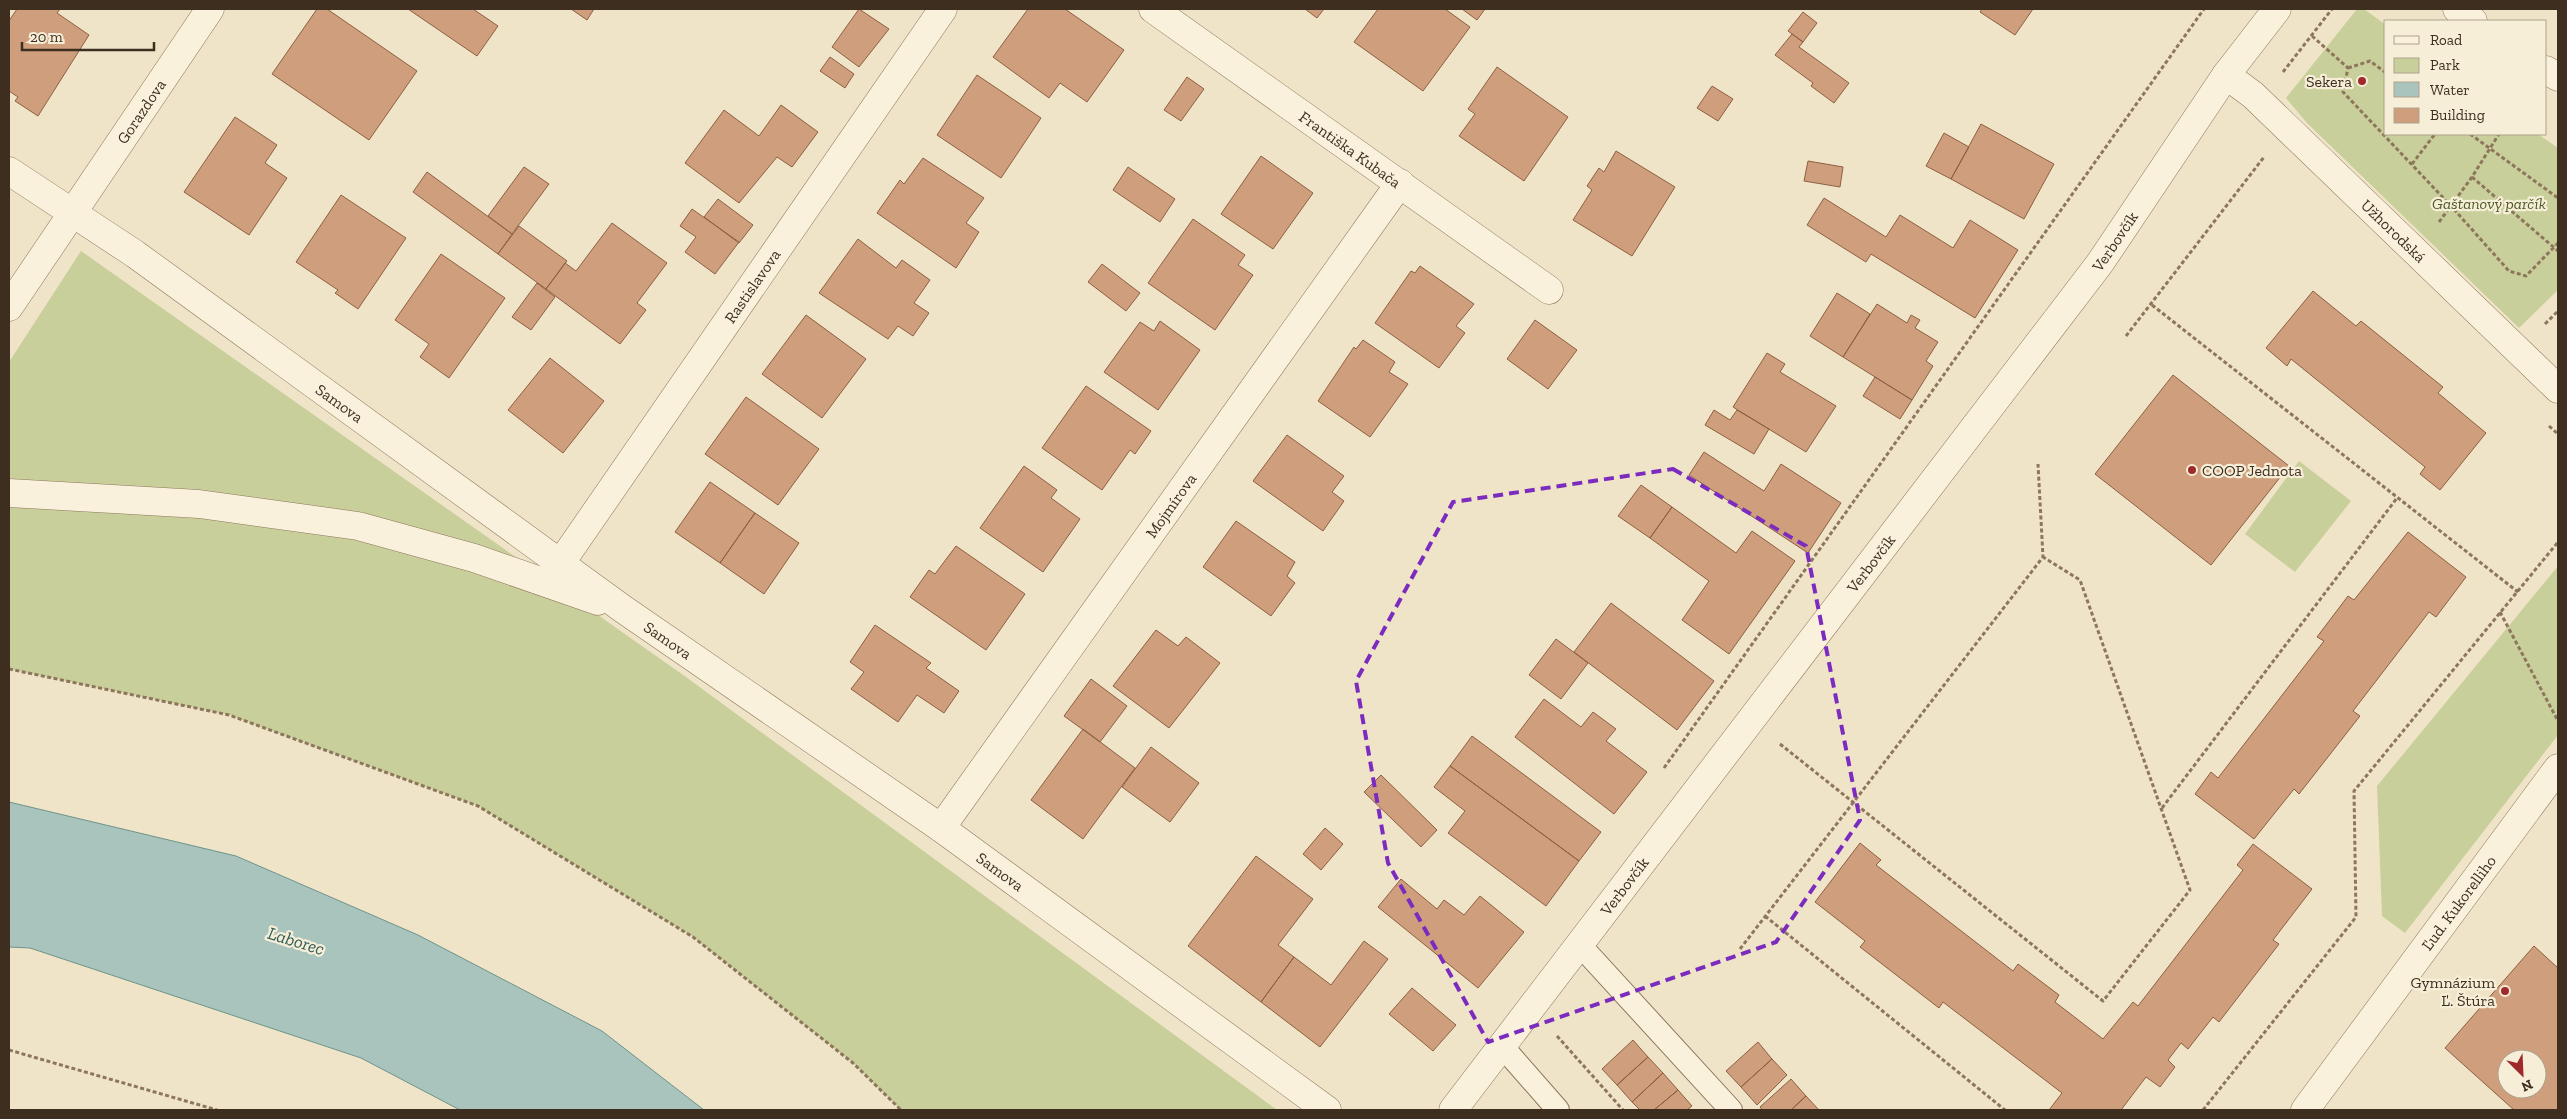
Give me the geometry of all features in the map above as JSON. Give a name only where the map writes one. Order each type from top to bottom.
[{"type":"street","name":"Gorazdova","points":[[9,307],[210,9]]},
{"type":"street","name":"Rastislavova","points":[[560,564],[943,9]]},
{"type":"street","name":"Františka Kubača","points":[[1153,9],[1549,290]]},
{"type":"street","name":"Verbovčík","points":[[1453,1110],[2100,263],[2226,76],[2277,9]]},
{"type":"street","points":[[2457,9],[2472,20]]},
{"type":"street","points":[[2547,71],[2558,77]]},
{"type":"street","name":"Užhorodská","points":[[2226,76],[2271,112],[2558,389]]},
{"type":"street","name":"Samova","points":[[9,171],[143,260],[623,609],[942,828],[1327,1110]]},
{"type":"street","name":"Mojmírova","points":[[942,828],[1400,183]]},
{"type":"street","points":[[9,493],[199,504],[358,526],[474,558],[623,609]]},
{"type":"street","name":"Ľud. Kukorelliho","points":[[2305,1110],[2558,768]]},
{"type":"lane","points":[[1580,944],[1730,1110]]},
{"type":"lane","points":[[1502,1046],[1558,1110]]},
{"type":"path","points":[[1660,772],[2204,9]]},
{"type":"path","points":[[2126,336],[2264,160],[2277,80],[2332,9]]},
{"type":"path","points":[[2312,36],[2348,68]]},
{"type":"path","points":[[2348,68],[2370,62],[2384,72]]},
{"type":"path","points":[[2348,68],[2343,92],[2384,135]]},
{"type":"path","points":[[2384,135],[2509,271],[2526,276],[2558,242]]},
{"type":"path","points":[[2412,164],[2434,135]]},
{"type":"path","points":[[2471,135],[2558,198]]},
{"type":"path","points":[[2416,252],[2472,177],[2498,135]]},
{"type":"path","points":[[2472,177],[2558,251]]},
{"type":"path","points":[[2152,305],[2518,592]]},
{"type":"path","points":[[1740,948],[2043,557],[2038,464]]},
{"type":"path","points":[[2162,808],[2397,498]]},
{"type":"path","points":[[2203,1110],[2356,917],[2354,792],[2558,542]]},
{"type":"path","points":[[1751,720],[2103,1001],[2190,890],[2080,580],[2043,557]]},
{"type":"path","points":[[2500,612],[2558,721]]},
{"type":"path","points":[[9,669],[230,715],[478,806],[693,937],[854,1064],[901,1110]]},
{"type":"path","points":[[1765,916],[2005,1110]]},
{"type":"path","points":[[1531,1007],[1623,1110]]},
{"type":"path","points":[[9,1050],[216,1110]]},
{"type":"highlighted area","points":[[1673,469],[1806,546],[1860,820],[1776,942],[1488,1042],[1388,863],[1356,681],[1453,502]]},
{"type":"green space","name":"Gaštanový parčík","points":[[2357,9],[2364,9],[2384,24],[2384,135],[2539,135],[2558,148],[2558,290],[2519,328],[2307,123],[2286,98]]},
{"type":"green space","points":[[81,251],[686,677],[1277,1110],[901,1110],[853,1063],[693,937],[478,806],[229,715],[9,669],[9,362]]},
{"type":"green space","points":[[2299,461],[2351,501],[2295,572],[2245,534]]},
{"type":"green space","points":[[2558,566],[2558,735],[2405,933],[2382,916],[2377,786]]},
{"type":"water","name":"Laborec","points":[[9,802],[236,856],[418,935],[602,1031],[704,1110],[460,1110],[361,1058],[30,948],[9,947]]},
{"type":"building","points":[[17,9],[60,9],[57,13],[89,35],[38,116],[15,101],[18,97],[9,91],[9,21]]},
{"type":"building","points":[[317,9],[327,9],[417,71],[369,140],[272,74]]},
{"type":"building","points":[[408,9],[473,9],[498,26],[477,56]]},
{"type":"building","points":[[571,9],[594,9],[587,20]]},
{"type":"building","points":[[859,9],[889,29],[859,67],[832,47]]},
{"type":"building","points":[[1028,9],[1065,9],[1124,50],[1087,102],[1060,83],[1049,98],[993,57]]},
{"type":"building","points":[[1305,9],[1324,9],[1317,18]]},
{"type":"building","points":[[1378,9],[1445,9],[1470,27],[1423,91],[1354,42]]},
{"type":"building","points":[[1462,9],[1485,9],[1477,20]]},
{"type":"building","points":[[1982,9],[2033,9],[2015,35],[1980,12]]},
{"type":"building","points":[[1803,12],[1817,23],[1803,42],[1788,31]]},
{"type":"building","points":[[1792,34],[1803,42],[1799,47],[1849,83],[1834,103],[1811,86],[1813,83],[1775,55]]},
{"type":"building","points":[[830,57],[854,74],[845,88],[820,71]]},
{"type":"building","points":[[1497,67],[1568,117],[1524,181],[1459,136],[1475,114],[1468,109]]},
{"type":"building","points":[[977,75],[1041,118],[1001,178],[937,135]]},
{"type":"building","points":[[1187,77],[1204,89],[1181,121],[1164,110]]},
{"type":"building","points":[[1712,86],[1733,99],[1718,121],[1697,108]]},
{"type":"building","points":[[781,105],[818,132],[792,167],[777,157],[739,203],[685,163],[724,110],[759,136]]},
{"type":"building","points":[[235,117],[277,145],[265,163],[287,178],[249,235],[184,192]]},
{"type":"building","points":[[1981,124],[2054,164],[2024,219],[1951,179]]},
{"type":"building","points":[[1944,133],[1969,147],[1951,179],[1926,166]]},
{"type":"building","points":[[1616,151],[1675,187],[1632,256],[1573,220],[1592,190],[1587,186],[1599,168],[1604,172]]},
{"type":"building","points":[[1261,156],[1313,193],[1273,249],[1221,214]]},
{"type":"building","points":[[923,158],[984,198],[966,223],[979,232],[956,268],[877,213],[900,180],[904,184]]},
{"type":"building","points":[[1808,161],[1843,167],[1840,187],[1804,181]]},
{"type":"building","points":[[524,167],[549,184],[512,234],[488,216]]},
{"type":"building","points":[[1128,167],[1175,199],[1160,222],[1113,190]]},
{"type":"building","points":[[427,172],[512,234],[498,254],[413,192]]},
{"type":"building","points":[[341,195],[406,238],[358,309],[335,293],[338,290],[296,262]]},
{"type":"building","points":[[1824,198],[1886,237],[1900,215],[1953,248],[1970,220],[2018,250],[1975,318],[1871,254],[1866,262],[1807,225]]},
{"type":"building","points":[[718,199],[753,225],[739,243],[704,217]]},
{"type":"building","points":[[692,209],[739,242],[715,274],[685,252],[696,237],[680,226]]},
{"type":"building","points":[[1193,219],[1245,255],[1238,265],[1253,275],[1215,330],[1148,283]]},
{"type":"building","points":[[612,223],[667,263],[637,303],[646,310],[620,344],[546,289],[565,263],[576,271]]},
{"type":"building","points":[[519,226],[567,261],[546,289],[498,254]]},
{"type":"building","points":[[858,239],[896,268],[902,260],[930,280],[914,303],[929,313],[913,336],[898,326],[888,339],[819,293]]},
{"type":"building","points":[[441,254],[505,298],[449,378],[420,357],[429,344],[395,320]]},
{"type":"building","points":[[1102,264],[1140,293],[1126,311],[1088,282]]},
{"type":"building","points":[[1420,266],[1474,304],[1456,326],[1465,333],[1439,368],[1375,323],[1411,271],[1415,273]]},
{"type":"building","points":[[537,283],[555,297],[531,330],[512,317]]},
{"type":"building","points":[[2313,291],[2356,326],[2361,321],[2443,387],[2438,393],[2486,433],[2440,490],[2420,474],[2425,467],[2291,359],[2287,366],[2266,348]]},
{"type":"building","points":[[1837,293],[1870,314],[1843,357],[1810,336]]},
{"type":"building","points":[[1877,304],[1907,323],[1911,315],[1920,320],[1915,328],[1938,342],[1926,361],[1933,366],[1912,400],[1843,357]]},
{"type":"building","points":[[806,315],[866,359],[822,418],[762,374]]},
{"type":"building","points":[[1535,320],[1577,350],[1548,389],[1507,359]]},
{"type":"building","points":[[1160,321],[1200,350],[1158,410],[1104,372],[1140,322],[1154,331]]},
{"type":"building","points":[[1363,340],[1395,362],[1389,372],[1408,384],[1370,437],[1318,401],[1354,347],[1356,349]]},
{"type":"building","points":[[1767,353],[1785,364],[1780,372],[1836,406],[1806,452],[1733,407]]},
{"type":"building","points":[[550,358],[604,401],[563,453],[508,410]]},
{"type":"building","name":"COOP Jednota","points":[[2173,375],[2289,466],[2211,565],[2095,474]]},
{"type":"building","points":[[1875,377],[1912,400],[1900,419],[1863,396]]},
{"type":"building","points":[[1086,386],[1151,431],[1135,454],[1130,450],[1102,490],[1042,448]]},
{"type":"building","points":[[746,397],[819,449],[778,505],[705,454]]},
{"type":"building","points":[[1714,410],[1730,420],[1737,410],[1769,429],[1754,454],[1705,425]]},
{"type":"building","points":[[1287,435],[1344,476],[1332,492],[1344,501],[1323,531],[1253,481]]},
{"type":"building","points":[[1704,452],[1764,491],[1781,464],[1841,503],[1808,553],[1689,475]]},
{"type":"building","points":[[1024,466],[1057,490],[1051,498],[1080,519],[1043,572],[980,528]]},
{"type":"building","points":[[710,482],[755,513],[720,563],[675,532]]},
{"type":"building","points":[[1641,485],[1672,507],[1650,538],[1618,516]]},
{"type":"building","points":[[1672,507],[1736,553],[1752,531],[1795,561],[1729,654],[1682,620],[1709,581],[1650,538]]},
{"type":"building","points":[[755,513],[799,543],[764,594],[720,563]]},
{"type":"building","points":[[1236,521],[1295,562],[1287,576],[1295,583],[1271,616],[1203,567]]},
{"type":"building","points":[[2408,532],[2466,577],[2436,617],[2429,612],[2353,711],[2360,716],[2299,794],[2294,789],[2254,839],[2195,794],[2211,772],[2218,778],[2324,641],[2317,637],[2348,596],[2354,600]]},
{"type":"building","points":[[956,546],[1025,594],[986,650],[910,597],[929,570],[935,574]]},
{"type":"building","points":[[1611,603],[1714,681],[1677,730],[1574,652]]},
{"type":"building","points":[[875,625],[931,663],[926,668],[959,691],[944,713],[917,695],[898,722],[851,689],[864,672],[850,662]]},
{"type":"building","points":[[1156,630],[1178,646],[1186,637],[1220,663],[1169,728],[1113,686]]},
{"type":"building","points":[[1556,639],[1588,663],[1561,699],[1529,675]]},
{"type":"building","points":[[1091,679],[1127,706],[1100,742],[1064,716]]},
{"type":"building","points":[[1544,699],[1581,727],[1593,712],[1616,729],[1606,741],[1647,772],[1614,814],[1515,737]]},
{"type":"building","points":[[1083,729],[1135,768],[1083,839],[1031,800]]},
{"type":"building","points":[[1472,736],[1601,832],[1579,861],[1450,766]]},
{"type":"building","points":[[1151,747],[1199,783],[1170,822],[1122,787]]},
{"type":"building","points":[[1450,766],[1579,861],[1546,906],[1448,833],[1465,811],[1434,787]]},
{"type":"building","points":[[1381,775],[1437,830],[1421,847],[1364,792]]},
{"type":"building","points":[[1325,828],[1343,844],[1321,870],[1303,854]]},
{"type":"building","points":[[1860,843],[1881,860],[1876,865],[2013,971],[2018,964],[2059,995],[2055,1002],[2103,1039],[2133,1002],[2138,1006],[2243,870],[2237,865],[2253,844],[2312,889],[2273,940],[2279,944],[2219,1022],[2213,1017],[2188,1049],[2181,1043],[2168,1060],[2175,1067],[2160,1087],[2146,1077],[2121,1110],[2049,1110],[2062,1093],[1943,1002],[1939,1008],[1860,947],[1865,941],[1815,902]]},
{"type":"building","points":[[1256,856],[1313,899],[1278,945],[1294,957],[1261,1002],[1188,946]]},
{"type":"building","points":[[1401,879],[1437,909],[1444,900],[1464,915],[1480,896],[1524,932],[1478,988],[1378,907]]},
{"type":"building","points":[[1364,941],[1388,959],[1320,1047],[1261,1002],[1294,957],[1331,985]]},
{"type":"building","points":[[2534,946],[2558,968],[2558,1110],[2514,1110],[2502,1099],[2547,1099],[2547,1049],[2497,1049],[2497,1095],[2445,1048]]},
{"type":"building","points":[[1412,988],[1456,1025],[1433,1051],[1389,1014]]},
{"type":"building","points":[[1633,1040],[1648,1057],[1617,1085],[1602,1069]]},
{"type":"building","points":[[1758,1042],[1772,1059],[1741,1087],[1726,1071]]},
{"type":"building","points":[[1648,1057],[1663,1073],[1632,1102],[1617,1085]]},
{"type":"building","points":[[1772,1059],[1787,1075],[1757,1105],[1741,1087]]},
{"type":"building","points":[[1663,1073],[1678,1090],[1654,1110],[1640,1110],[1632,1102]]},
{"type":"building","points":[[1791,1079],[1806,1096],[1791,1110],[1762,1110],[1760,1107]]},
{"type":"building","points":[[1678,1090],[1692,1106],[1687,1110],[1654,1110]]},
{"type":"building","points":[[1806,1096],[1819,1110],[1791,1110]]},
{"type":"place","name":"Sekera","points":[[2362,81]]},
{"type":"place","name":"COOP Jednota","points":[[2192,470]]},
{"type":"place","name":"Gymnázium Ľ. Štúra","points":[[2505,991]]}]
